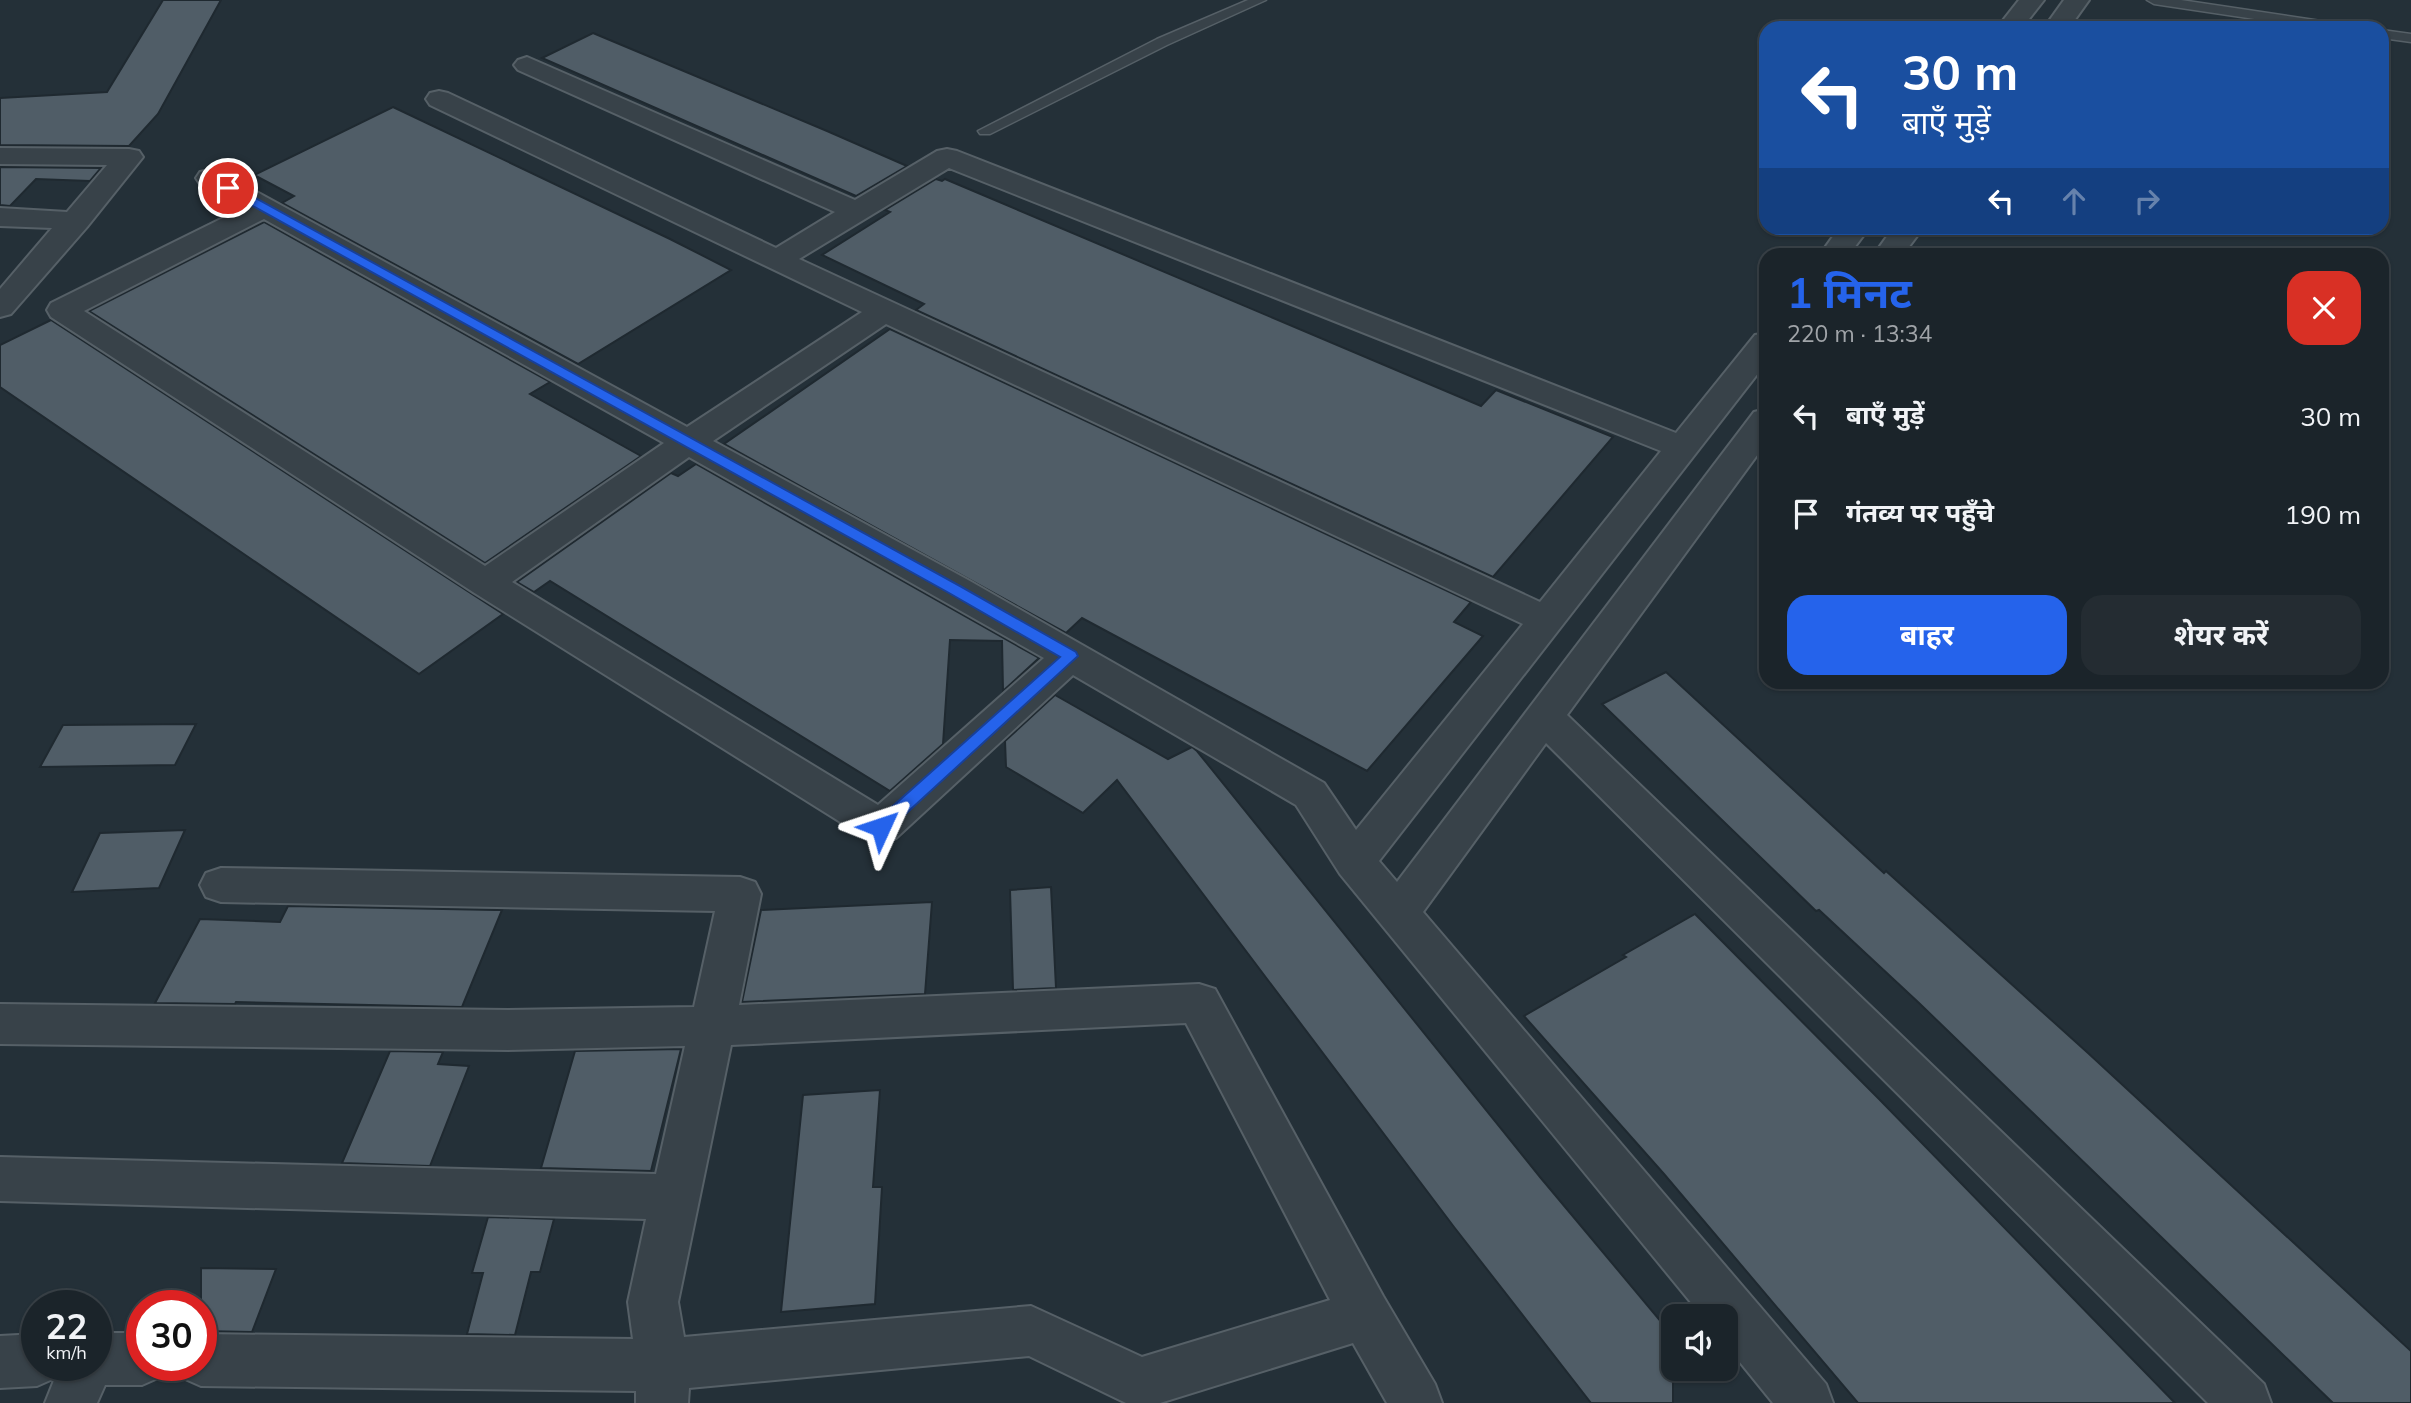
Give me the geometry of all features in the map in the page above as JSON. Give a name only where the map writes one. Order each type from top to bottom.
[{"type":"street","points":[[2015,21],[2032,0]]},
{"type":"street","points":[[2061,21],[2077,0]]},
{"type":"street","points":[[527,65],[858,212]]},
{"type":"street","points":[[439,99],[884,311],[1548,620]]},
{"type":"street","points":[[0,156],[129,157],[77,220],[11,284],[0,308]]},
{"type":"street","points":[[777,260],[947,157],[1684,448]]},
{"type":"street","points":[[210,177],[1070,656],[1310,794],[1355,862],[1807,1403]]},
{"type":"street","points":[[264,208],[62,310],[486,583],[881,827],[1070,656]]},
{"type":"street","points":[[0,217],[77,220]]},
{"type":"street","points":[[486,583],[688,442],[884,311]]},
{"type":"street","points":[[1355,862],[1759,351]]},
{"type":"street","points":[[1398,913],[1759,428]]},
{"type":"street","points":[[1544,717],[2245,1403]]},
{"type":"street","points":[[221,885],[740,894],[653,1302],[662,1384]]},
{"type":"street","points":[[0,1024],[494,1030],[711,1026],[1199,1003],[1365,1314],[1416,1403]]},
{"type":"street","points":[[0,1179],[674,1196]]},
{"type":"street","points":[[217,1361],[662,1384],[1031,1331],[1141,1383],[1365,1314]]},
{"type":"street","points":[[0,1362],[21,1361]]},
{"type":"street","points":[[71,1403],[80,1381]]},
{"type":"lane","points":[[985,131],[1162,42],[1259,0]]},
{"type":"lane","points":[[2154,0],[2294,21]]},
{"type":"lane","points":[[2389,35],[2411,38]]},
{"type":"building","points":[[163,0],[221,0],[158,114],[129,146],[0,145],[0,98],[107,92]]},
{"type":"building","points":[[593,33],[907,166],[856,196],[542,58]]},
{"type":"building","points":[[393,107],[731,270],[578,364],[282,203],[294,196],[254,175]]},
{"type":"building","points":[[0,167],[101,168],[90,181],[36,179],[10,206],[0,205]]},
{"type":"building","points":[[936,179],[945,179],[1481,406],[1496,390],[1613,437],[1493,577],[916,310],[924,304],[822,255],[890,212],[885,210]]},
{"type":"building","points":[[264,222],[550,382],[530,394],[641,456],[485,563],[89,311]]},
{"type":"building","points":[[51,320],[503,614],[419,674],[0,387],[0,345]]},
{"type":"building","points":[[890,329],[1471,602],[1454,622],[1483,636],[1367,771],[1082,618],[1066,633],[724,444]]},
{"type":"building","points":[[696,464],[1039,658],[1003,691],[1002,641],[950,640],[943,744],[890,791],[550,581],[534,592],[517,582],[671,473],[678,476]]},
{"type":"building","points":[[1666,672],[1884,873],[1886,871],[2088,1053],[2411,1351],[2411,1403],[2333,1403],[1919,1003],[1819,910],[1816,911],[1602,704]]},
{"type":"building","points":[[1055,695],[1168,759],[1192,747],[1197,751],[1540,1177],[1661,1322],[1661,1381],[1673,1381],[1673,1403],[1591,1403],[1454,1227],[1117,780],[1083,813],[1006,767],[1005,741]]},
{"type":"building","points":[[196,724],[175,765],[40,767],[63,725]]},
{"type":"building","points":[[185,830],[159,888],[72,892],[100,833]]},
{"type":"building","points":[[1051,887],[1056,988],[1013,990],[1010,890]]},
{"type":"building","points":[[932,902],[925,994],[742,1002],[761,910]]},
{"type":"building","points":[[288,906],[502,910],[462,1007],[155,1003],[200,919],[280,922]]},
{"type":"building","points":[[1695,914],[2175,1403],[1858,1403],[1664,1174],[1524,1016]]},
{"type":"building","points":[[681,1049],[651,1171],[541,1168],[575,1051]]},
{"type":"building","points":[[390,1051],[443,1052],[438,1064],[469,1066],[430,1166],[342,1163]]},
{"type":"building","points":[[880,1090],[873,1187],[882,1187],[875,1304],[781,1312],[803,1095]]},
{"type":"building","points":[[488,1217],[554,1219],[540,1272],[531,1272],[515,1335],[467,1334],[483,1273],[472,1273]]},
{"type":"building","points":[[201,1268],[276,1269],[252,1332],[217,1331],[217,1290],[201,1290]]},
{"type":"route","points":[[228,188],[955,589],[1070,656],[881,827]]}]
